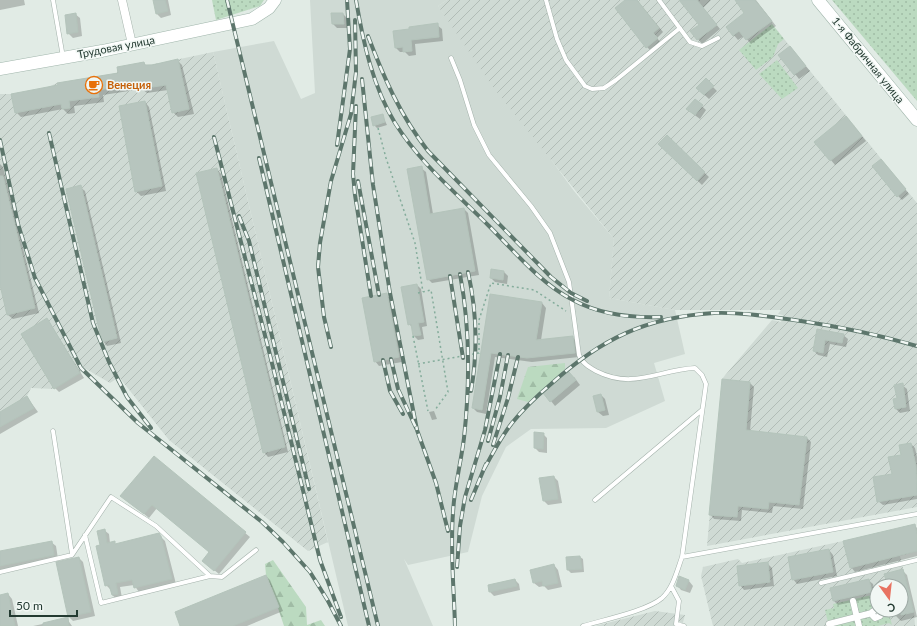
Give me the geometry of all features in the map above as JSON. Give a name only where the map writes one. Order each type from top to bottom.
[{"type":"main road","name":"Трудовая улица","points":[[0,69],[63,58],[252,19],[269,8],[276,0]]},
{"type":"main road","name":"1-я Фабричная улица","points":[[818,0],[917,120]]},
{"type":"street","points":[[122,0],[132,44]]},
{"type":"street","points":[[853,601],[859,626]]},
{"type":"street","points":[[829,624],[869,614]]},
{"type":"street","points":[[877,618],[878,625]]},
{"type":"lane","points":[[52,0],[63,58]]},
{"type":"lane","points":[[546,0],[557,39],[566,60],[585,86],[592,88],[604,88],[616,80],[680,28]]},
{"type":"lane","points":[[660,0],[690,42],[702,46],[718,38]]},
{"type":"lane","points":[[451,58],[460,80],[474,125],[489,155],[532,206],[550,233],[569,282],[579,355],[586,365],[608,377],[628,381],[643,379],[683,369],[695,368],[702,375],[706,384],[682,557],[671,586],[661,599],[645,607],[583,626]]},
{"type":"lane","points":[[595,500],[702,410]]},
{"type":"lane","points":[[54,430],[72,555]]},
{"type":"lane","points":[[0,572],[72,555],[111,497],[156,526],[210,576]]},
{"type":"lane","points":[[682,557],[917,514]]},
{"type":"lane","points":[[85,535],[101,603],[210,576],[222,577],[256,550]]},
{"type":"lane","points":[[821,583],[917,560]]},
{"type":"lane","points":[[671,586],[679,601],[676,625],[684,626]]},
{"type":"path","points":[[378,128],[386,158],[415,243],[423,292]]},
{"type":"path","points":[[418,364],[479,353],[479,320],[491,283],[534,290],[574,316]]},
{"type":"path","points":[[418,293],[431,290],[448,392],[434,410]]},
{"type":"path","points":[[413,336],[428,411]]},
{"type":"shaded area","points":[[310,0],[447,0],[438,6],[574,191],[614,239],[609,298],[675,310],[685,354],[654,363],[665,401],[606,428],[531,429],[506,447],[482,496],[468,552],[408,565],[404,559],[433,626],[348,626],[213,52],[274,41],[301,99],[315,93]]},
{"type":"shaded area","points":[[447,0],[755,0],[772,21],[772,24],[917,203],[917,507],[707,546],[722,379],[772,320],[781,322],[783,315],[778,314],[781,310],[675,310],[609,298],[614,239],[492,86],[438,6]]},
{"type":"shaded area","points":[[213,52],[328,542],[308,551],[169,440],[119,377],[110,383],[86,369],[54,389],[31,388],[27,396],[0,424],[0,94],[11,94],[48,87],[57,83],[117,73],[117,67],[144,62],[145,65],[161,63]]},
{"type":"shaded area","points":[[915,524],[917,534],[917,551],[900,556],[906,578],[869,578],[869,618],[909,618],[909,592],[914,612],[915,626],[713,626],[701,576],[703,567],[738,559],[742,563]]},
{"type":"shaded area","points":[[655,611],[685,615],[682,626],[595,626]]},
{"type":"green space","points":[[212,0],[264,0],[260,6],[216,20]]},
{"type":"green space","points":[[832,0],[917,0],[917,101]]},
{"type":"green space","points":[[772,24],[784,39],[778,44],[773,57],[756,70],[739,50]]},
{"type":"green space","points":[[777,60],[798,88],[782,99],[759,74]]},
{"type":"green space","points":[[565,363],[565,369],[528,402],[517,399],[528,367]]},
{"type":"green space","points":[[273,560],[306,607],[307,625],[321,620],[325,626],[284,626],[278,608],[279,607],[266,575],[265,564]]},
{"type":"green space","points":[[869,596],[869,618],[890,618],[892,625],[889,623],[878,626],[829,626],[825,610],[834,608],[833,604]]},
{"type":"building","points":[[153,0],[165,0],[168,11],[156,14]]},
{"type":"building","points":[[625,0],[637,0],[659,28],[653,33],[658,38],[646,48],[615,8]]},
{"type":"building","points":[[679,0],[697,0],[717,25],[697,40],[690,31],[699,25]]},
{"type":"building","points":[[735,0],[755,0],[772,21],[746,40],[739,31],[733,36],[726,27],[744,13]]},
{"type":"building","points":[[76,13],[78,32],[67,34],[65,15]]},
{"type":"building","points":[[331,13],[343,13],[344,24],[332,24]]},
{"type":"building","points":[[438,23],[439,37],[411,40],[412,51],[403,52],[403,47],[395,48],[393,31]]},
{"type":"building","points":[[790,46],[806,66],[794,75],[778,55]]},
{"type":"building","points":[[178,59],[189,109],[172,113],[166,85],[140,89],[139,83],[98,90],[99,97],[69,101],[70,108],[62,109],[61,104],[15,113],[11,94],[58,85],[57,83],[118,73],[117,67],[144,62],[145,65],[152,65]]},
{"type":"building","points":[[706,78],[714,86],[704,95],[696,88]]},
{"type":"building","points":[[695,99],[703,105],[695,115],[686,109]]},
{"type":"building","points":[[145,101],[162,186],[135,192],[119,106]]},
{"type":"building","points":[[383,114],[385,122],[373,126],[371,117]]},
{"type":"building","points":[[846,116],[862,136],[830,161],[814,142]]},
{"type":"building","points":[[667,135],[705,172],[697,181],[658,144]]},
{"type":"building","points":[[881,159],[906,189],[897,197],[872,166]]},
{"type":"building","points":[[422,166],[430,214],[464,208],[475,271],[427,280],[407,169]]},
{"type":"building","points":[[217,168],[285,447],[263,453],[196,173]]},
{"type":"building","points":[[0,176],[3,176],[35,308],[7,315],[0,285]]},
{"type":"building","points":[[81,185],[117,338],[102,342],[66,189]]},
{"type":"building","points":[[491,269],[504,271],[503,280],[490,278]]},
{"type":"building","points":[[417,284],[424,322],[418,323],[421,335],[413,336],[411,324],[408,325],[401,287]]},
{"type":"building","points":[[387,293],[399,357],[374,362],[362,298]]},
{"type":"building","points":[[490,294],[542,302],[536,340],[573,336],[575,353],[527,358],[491,353],[482,410],[472,408]]},
{"type":"building","points":[[47,318],[80,373],[54,389],[21,334]]},
{"type":"building","points":[[817,329],[844,334],[842,343],[825,340],[823,353],[813,351]]},
{"type":"building","points":[[569,372],[576,380],[550,402],[543,393]]},
{"type":"building","points":[[722,379],[750,382],[746,430],[807,437],[799,505],[769,502],[768,509],[738,506],[737,517],[709,515]]},
{"type":"building","points":[[903,383],[906,407],[895,409],[893,399],[897,398],[894,385]]},
{"type":"building","points":[[601,394],[605,410],[597,412],[593,396]]},
{"type":"building","points":[[27,396],[34,408],[0,427],[0,412]]},
{"type":"building","points":[[534,432],[544,433],[543,449],[534,448]]},
{"type":"building","points":[[911,443],[916,466],[917,495],[877,502],[873,477],[892,474],[888,457],[901,455],[899,445]]},
{"type":"building","points":[[154,456],[246,532],[214,571],[202,561],[209,552],[152,505],[144,514],[120,496]]},
{"type":"building","points":[[554,476],[558,499],[543,501],[539,478]]},
{"type":"building","points":[[915,524],[917,534],[917,551],[850,568],[843,541]]},
{"type":"building","points":[[105,529],[107,543],[115,541],[115,544],[159,533],[172,579],[134,588],[132,580],[116,583],[118,594],[112,595],[109,585],[105,586],[96,546],[100,545],[97,531]]},
{"type":"building","points":[[52,541],[54,555],[0,566],[0,551]]},
{"type":"building","points":[[829,549],[833,572],[792,580],[788,557]]},
{"type":"building","points":[[580,556],[582,569],[567,570],[566,557]]},
{"type":"building","points":[[79,557],[91,612],[68,617],[56,562]]},
{"type":"building","points":[[768,562],[770,582],[739,586],[737,566]]},
{"type":"building","points":[[554,564],[558,583],[543,586],[542,581],[533,583],[530,570]]},
{"type":"building","points":[[903,569],[905,578],[885,578],[884,574]]},
{"type":"building","points":[[266,575],[279,607],[233,626],[180,626],[175,612]]},
{"type":"building","points":[[679,576],[689,580],[685,590],[676,586]]},
{"type":"building","points":[[515,579],[517,586],[489,592],[488,585]]},
{"type":"building","points":[[869,579],[869,593],[833,601],[830,588]]},
{"type":"building","points":[[909,592],[914,612],[909,613]]},
{"type":"building","points":[[8,593],[15,626],[0,626],[0,595]]},
{"type":"building","points":[[68,617],[69,626],[43,626],[43,623]]},
{"type":"railway","points":[[227,0],[378,626]]},
{"type":"railway","points":[[337,145],[350,49],[347,0]]},
{"type":"railway","points":[[356,0],[370,64],[387,109],[405,138],[439,178],[529,267],[561,293],[584,305],[605,312],[627,316],[661,317]]},
{"type":"railway","points":[[331,347],[324,317],[318,267],[320,243],[331,181],[351,114],[356,72],[355,20]]},
{"type":"railway","points":[[368,36],[380,67],[401,110],[428,151],[551,277],[571,293],[587,301]]},
{"type":"railway","points":[[362,79],[373,185],[390,293],[417,430]]},
{"type":"railway","points":[[356,106],[353,174],[371,296]]},
{"type":"railway","points":[[49,133],[93,323],[109,362],[127,397],[151,428]]},
{"type":"railway","points":[[214,137],[269,351],[320,560],[341,617]]},
{"type":"railway","points":[[0,140],[18,224],[35,278],[81,368],[138,423],[262,522],[283,542],[310,572],[341,626]]},
{"type":"railway","points":[[259,158],[369,626]]},
{"type":"railway","points":[[358,181],[379,295]]},
{"type":"railway","points":[[239,216],[249,241],[309,489]]},
{"type":"railway","points":[[468,272],[476,332],[475,361],[471,391]]},
{"type":"railway","points":[[455,626],[452,527],[455,494],[464,438],[468,376],[466,314],[460,274]]},
{"type":"railway","points":[[450,276],[463,358]]},
{"type":"railway","points":[[484,469],[512,423],[526,407],[570,368],[588,354],[626,333],[667,319],[714,313],[747,314],[831,326],[917,346]]},
{"type":"railway","points":[[457,567],[460,526],[465,497],[485,430],[500,354]]},
{"type":"railway","points":[[488,441],[500,397],[508,355]]},
{"type":"railway","points":[[493,445],[508,398],[518,357]]},
{"type":"railway","points":[[391,359],[398,389],[417,430],[436,483],[448,531]]},
{"type":"railway","points":[[383,360],[390,391],[403,414]]},
{"type":"railway","points":[[471,500],[486,464]]},
{"type":"place","name":"Венеция","points":[[94,85]]}]
